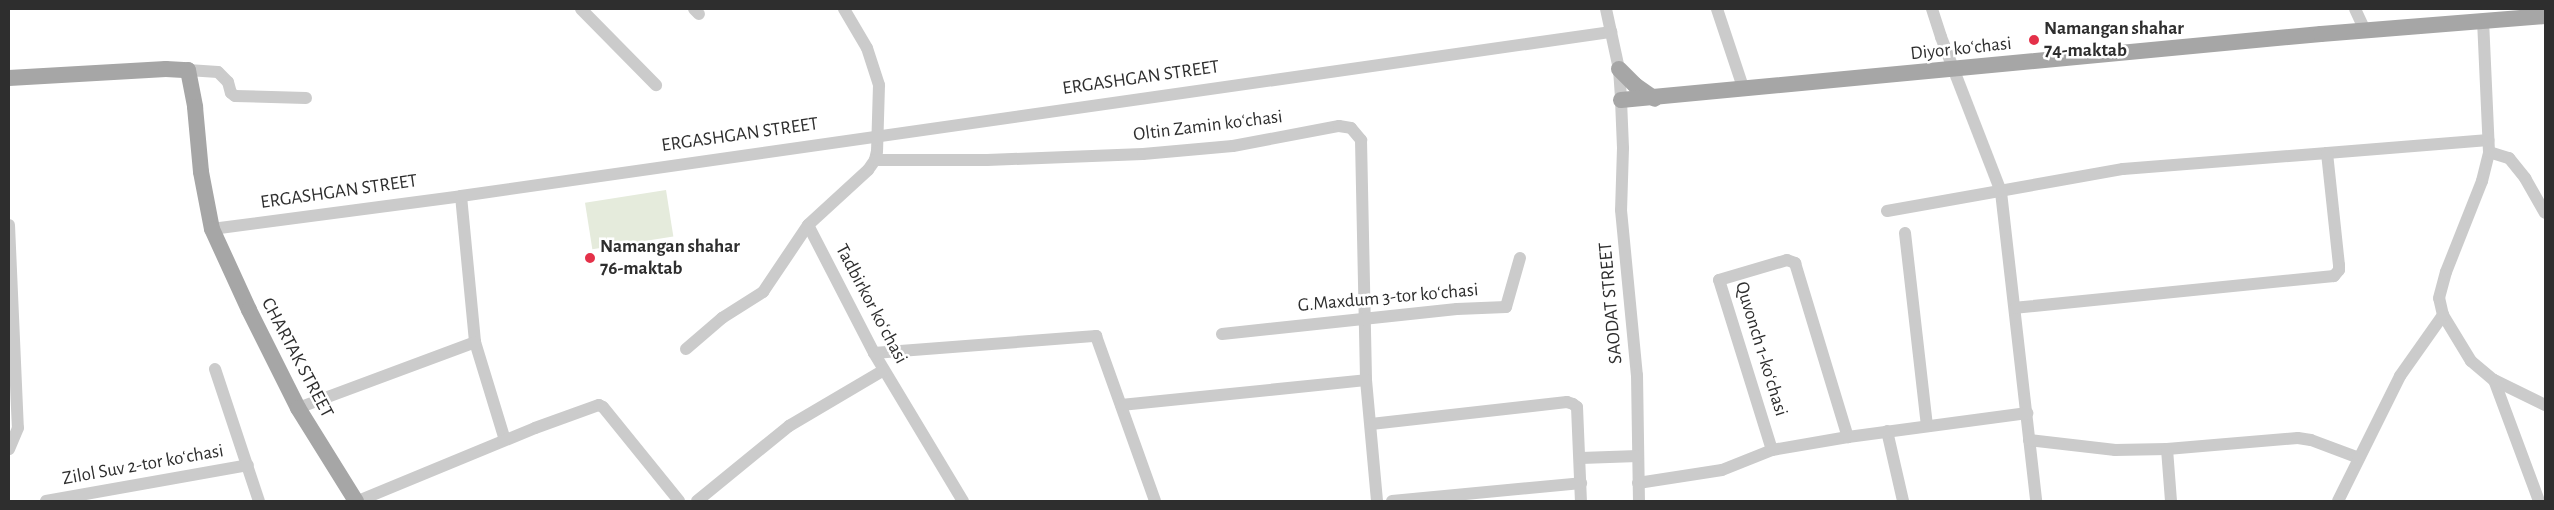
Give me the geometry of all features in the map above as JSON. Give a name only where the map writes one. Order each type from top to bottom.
[{"type":"main road","name":"Diyor koʻchasi","points":[[1621,100],[1655,99],[2365,30],[2545,16]]},
{"type":"main road","points":[[9,78],[166,69],[188,70],[195,107],[201,172],[212,229]]},
{"type":"main road","points":[[1619,69],[1635,85],[1655,99]]},
{"type":"main road","name":"CHARTAK STREET","points":[[212,229],[249,310],[298,408],[356,501]]},
{"type":"street","points":[[581,9],[656,85]]},
{"type":"street","points":[[686,348],[722,318],[762,292],[808,225],[868,170],[875,160],[879,135],[878,85],[874,68],[861,36],[844,9]]},
{"type":"street","name":"SAODAT STREET","points":[[1606,9],[1619,69],[1623,148],[1621,210],[1637,375],[1639,501]]},
{"type":"street","points":[[1717,9],[1744,90]]},
{"type":"street","points":[[1932,9],[1953,70],[2001,192],[2016,308],[2036,501]]},
{"type":"street","points":[[2355,9],[2365,30]]},
{"type":"street","points":[[2483,21],[2489,146],[2482,181],[2446,272],[2439,298],[2443,315],[2471,361],[2494,380],[2545,405]]},
{"type":"street","name":"ERGASHGAN STREET","points":[[212,229],[461,196],[1611,32]]},
{"type":"street","points":[[188,70],[218,72],[228,82],[231,93],[235,96],[306,98]]},
{"type":"street","name":"Oltin Zamin koʻchasi","points":[[875,160],[987,160],[1143,154],[1233,146],[1338,126],[1351,128],[1361,140],[1364,318]]},
{"type":"street","points":[[1887,211],[2124,169],[2327,153],[2489,146],[2509,158],[2543,206]]},
{"type":"street","points":[[2016,308],[2334,276],[2339,270],[2327,153]]},
{"type":"street","points":[[461,196],[475,342],[505,440]]},
{"type":"street","points":[[9,225],[18,428],[9,449]]},
{"type":"street","name":"Tadbirkor koʻchasi","points":[[808,225],[874,353],[963,501]]},
{"type":"street","points":[[1905,233],[1927,426]]},
{"type":"street","name":"G.Maxdum 3-tor koʻchasi","points":[[1222,334],[1364,318],[1506,307],[1520,258]]},
{"type":"street","name":"Quvonch 1-koʻchasi","points":[[1772,450],[1719,280],[1787,260],[1795,263],[1848,437]]},
{"type":"street","points":[[2338,501],[2400,376],[2443,315]]},
{"type":"street","points":[[1364,318],[1366,380],[1377,501]]},
{"type":"street","points":[[874,353],[1096,336],[1155,501]]},
{"type":"street","points":[[298,408],[475,342]]},
{"type":"street","points":[[215,369],[259,501]]},
{"type":"street","points":[[697,501],[789,426],[884,370]]},
{"type":"street","points":[[1120,404],[1366,380]]},
{"type":"street","points":[[2494,380],[2539,501]]},
{"type":"street","points":[[1371,424],[1567,402],[1577,407],[1581,458],[1581,501]]},
{"type":"street","points":[[356,501],[505,440],[599,405],[679,501]]},
{"type":"street","points":[[1638,483],[1722,470],[1772,450],[1887,431],[2027,414]]},
{"type":"street","points":[[1887,431],[1903,501]]},
{"type":"street","points":[[2029,440],[2115,450],[2166,449],[2298,438],[2311,440],[2359,458]]},
{"type":"street","points":[[2166,449],[2171,501]]},
{"type":"street","points":[[1581,458],[1638,456]]},
{"type":"street","name":"Zilol Suv 2-tor koʻchasi","points":[[46,501],[248,465]]},
{"type":"street","points":[[1392,501],[1581,483]]},
{"type":"green space","points":[[666,190],[673,236],[592,249],[585,203]]},
{"type":"place","name":"Namangan shahar 74-maktab","points":[[2034,40]]},
{"type":"place","name":"Namangan shahar 76-maktab","points":[[590,258]]}]
